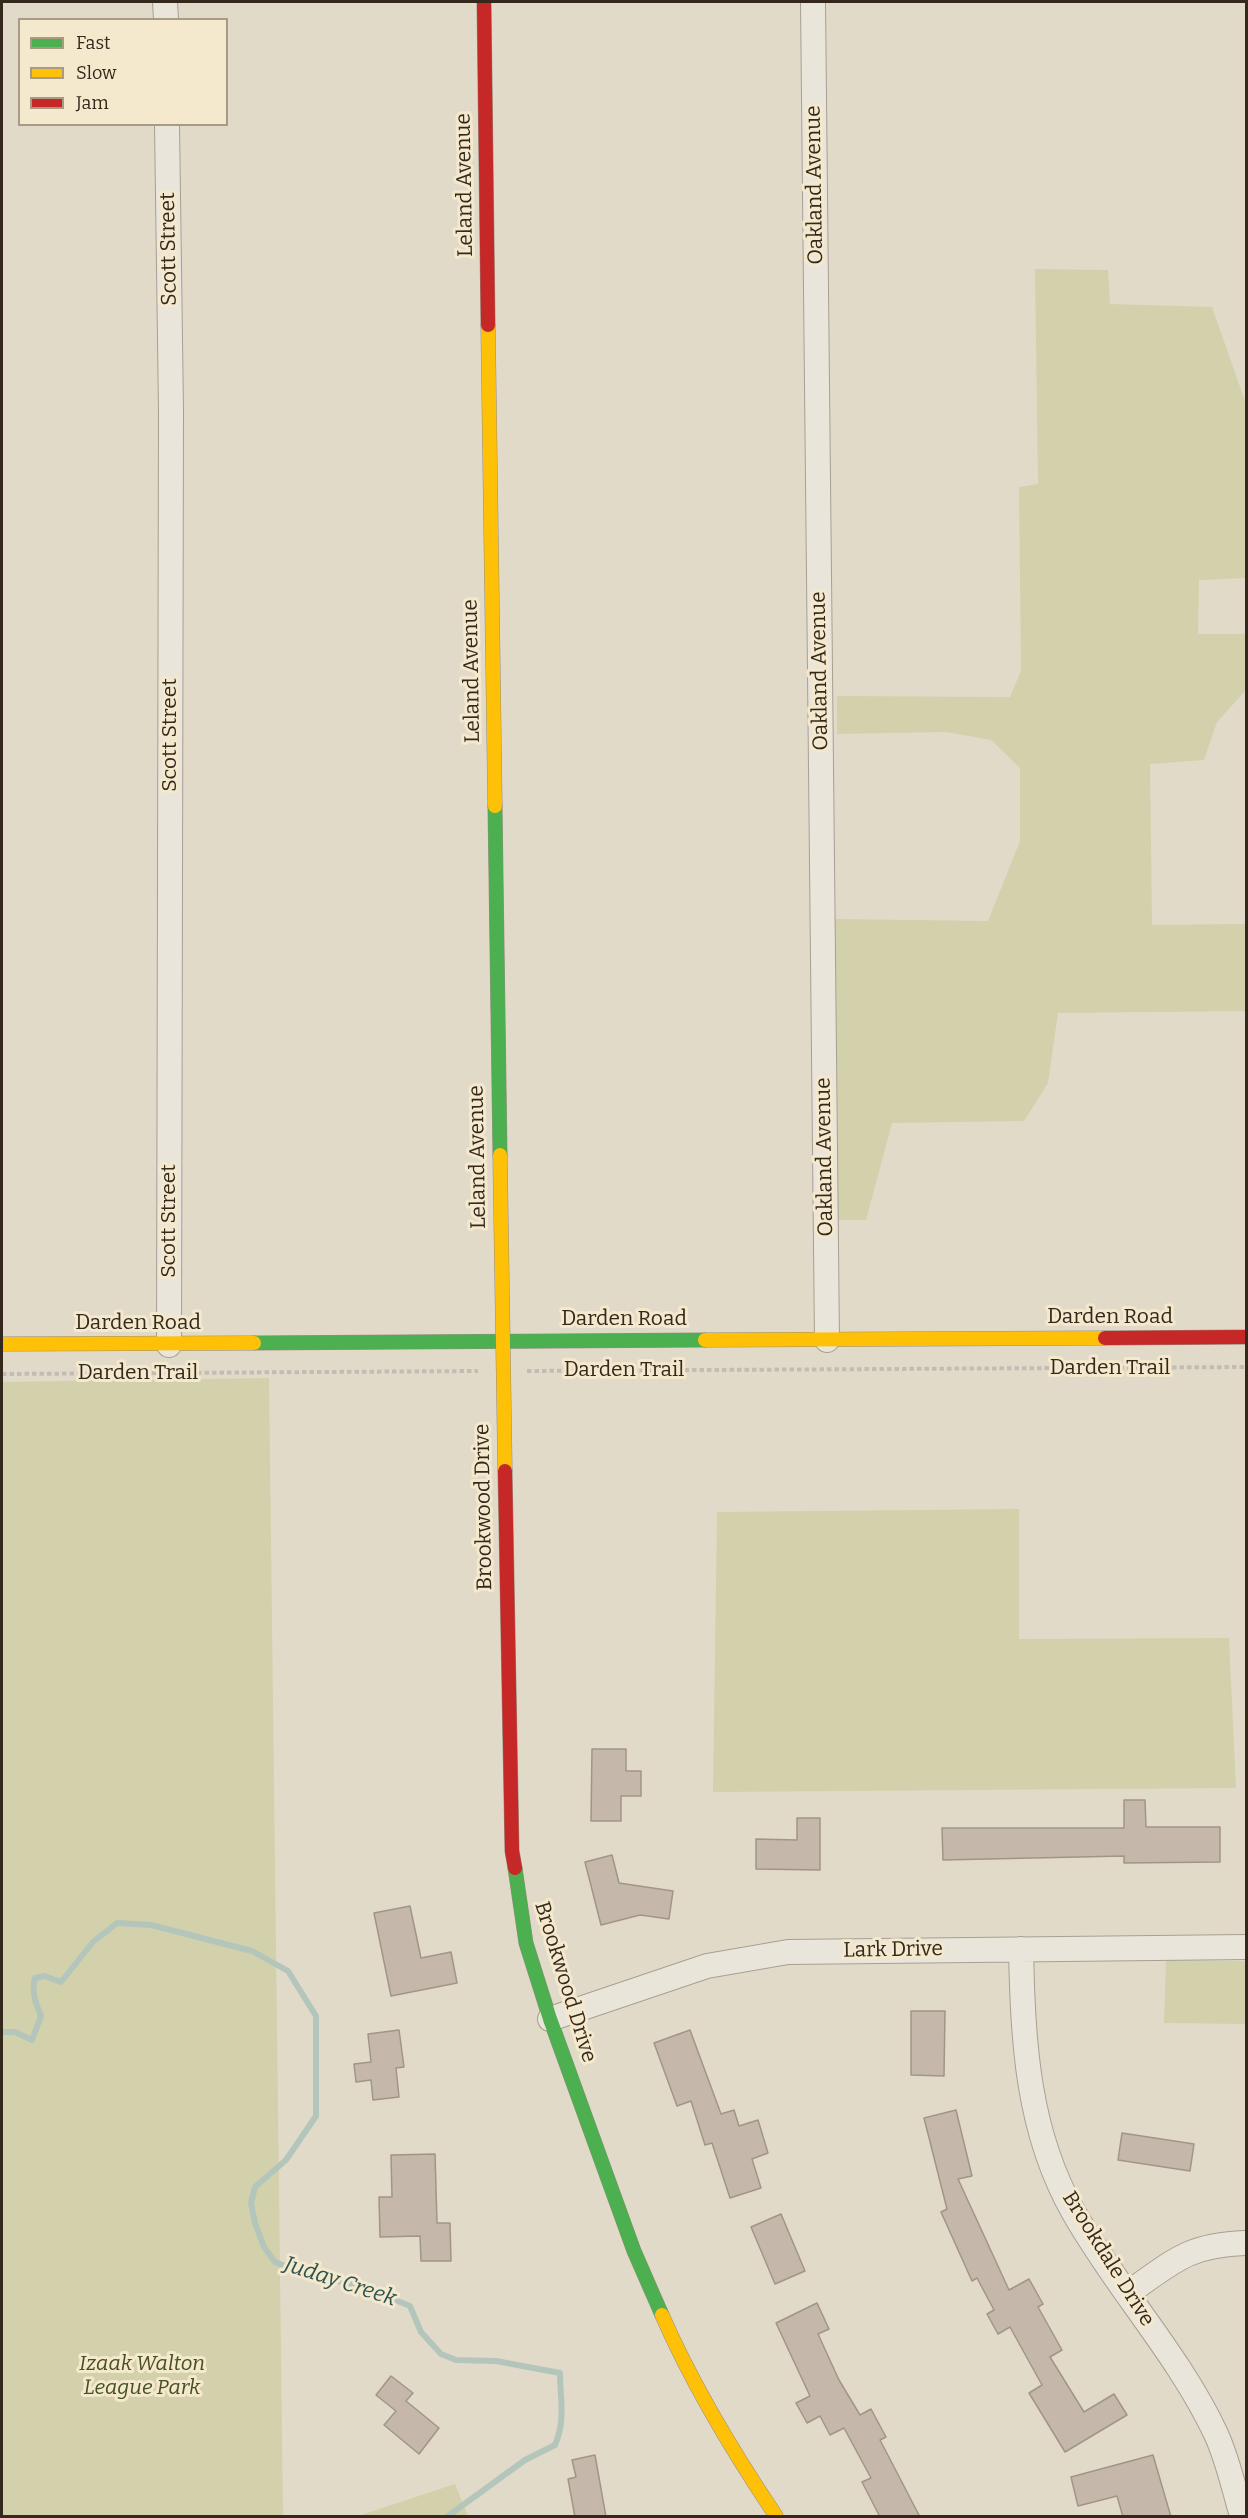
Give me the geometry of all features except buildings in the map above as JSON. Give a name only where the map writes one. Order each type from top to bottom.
[{"type":"street","points":[[165,2],[165,18]]},
{"type":"street","name":"Leland Avenue","points":[[484,2],[502,1341]]},
{"type":"street","name":"Oakland Avenue","points":[[813,2],[827,1340]]},
{"type":"street","name":"Scott Street","points":[[167,126],[171,411],[169,1345]]},
{"type":"street","name":"Darden Road","points":[[2,1344],[169,1345],[1246,1337]]},
{"type":"street","name":"Brookwood Drive","points":[[502,1341],[512,1851],[526,1943],[550,2019],[634,2251],[660,2313],[681,2359],[739,2461],[776,2517]]},
{"type":"street","name":"Lark Drive","points":[[550,2019],[707,1966],[741,1958],[788,1952],[1246,1947]]},
{"type":"street","name":"Brookdale Drive","points":[[1021,1949],[1023,2042],[1028,2083],[1037,2121],[1052,2165],[1074,2212],[1190,2386],[1216,2436],[1242,2517]]},
{"type":"street","points":[[1128,2293],[1182,2256],[1198,2248],[1245,2243]]},
{"type":"path","name":"Darden Trail","points":[[2,1374],[1246,1367]]},
{"type":"green space","points":[[1035,269],[1108,270],[1110,304],[1212,307],[1246,404],[1246,578],[1199,580],[1198,634],[1246,634],[1246,690],[1217,722],[1204,760],[1150,764],[1152,925],[1245,924],[1246,1011],[1058,1013],[1048,1083],[1024,1121],[892,1123],[866,1220],[837,1220],[835,919],[988,921],[1020,841],[1020,768],[991,740],[946,732],[837,734],[837,696],[1010,697],[1021,671],[1019,487],[1038,484]]},
{"type":"green space","name":"Izaak Walton League Park","points":[[269,1378],[283,2516],[2,2516],[2,1382]]},
{"type":"green space","points":[[1019,1509],[1019,1639],[1229,1638],[1236,1788],[713,1792],[717,1512]]},
{"type":"green space","points":[[1166,1960],[1246,1961],[1246,2024],[1164,2023]]},
{"type":"green space","points":[[455,2484],[468,2516],[358,2516]]},
{"type":"waterway","name":"Juday Creek","points":[[2,2032],[15,2032],[32,2040],[41,2016],[34,1993],[35,1978],[44,1976],[61,1982],[93,1942],[117,1923],[151,1925],[252,1951],[288,1971],[316,2016],[316,2116],[286,2160],[255,2187],[251,2203],[255,2223],[264,2247],[275,2262],[311,2276],[358,2285],[410,2306],[421,2332],[441,2354],[456,2360],[496,2361],[560,2373],[562,2409],[555,2445],[525,2460],[448,2516]]},
{"type":"traffic: fast","points":[[495,806],[500,1155]]},
{"type":"traffic: fast","points":[[254,1343],[705,1340]]},
{"type":"traffic: fast","points":[[515,1868],[526,1943],[550,2019],[634,2251],[662,2315]]},
{"type":"traffic: slow","points":[[488,325],[495,806]]},
{"type":"traffic: slow","points":[[500,1155],[505,1471]]},
{"type":"traffic: slow","points":[[705,1340],[1105,1338]]},
{"type":"traffic: slow","points":[[2,1344],[254,1343]]},
{"type":"traffic: slow","points":[[662,2315],[714,2418],[776,2516]]},
{"type":"traffic: jam","points":[[484,2],[488,325]]},
{"type":"traffic: jam","points":[[1105,1338],[1246,1337]]},
{"type":"traffic: jam","points":[[505,1471],[512,1851],[515,1868]]}]
